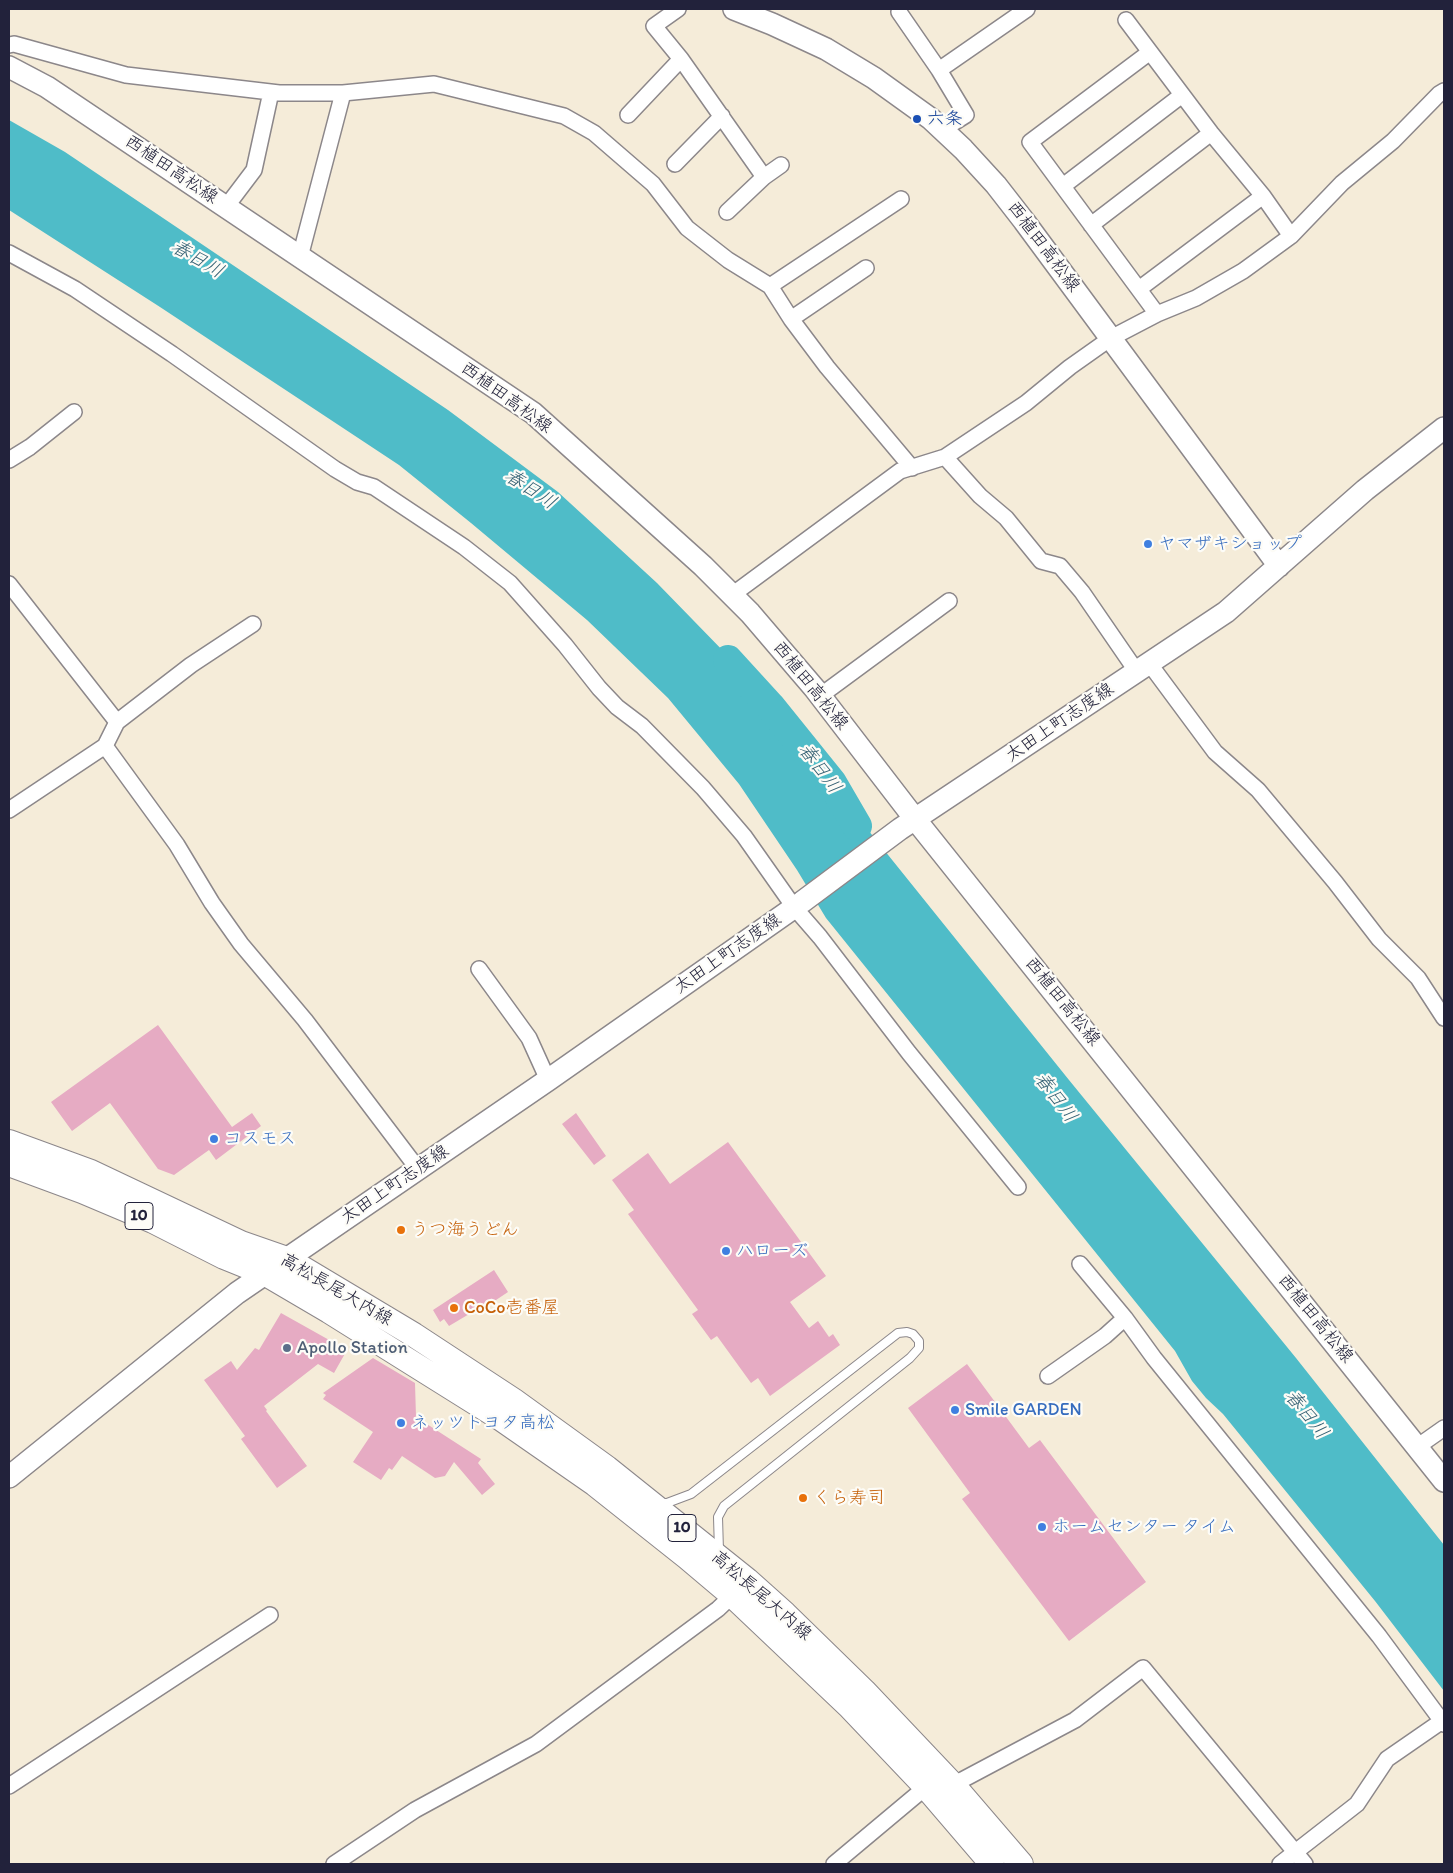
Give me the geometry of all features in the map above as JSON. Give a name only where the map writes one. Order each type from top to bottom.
[{"type":"main road","name":"西植田高松線","points":[[734,9],[826,49],[874,78],[942,130],[996,185],[1279,566]]},
{"type":"main road","name":"西植田高松線","points":[[9,67],[46,87],[533,413],[703,566],[750,613],[820,696],[908,824],[1444,1482]]},
{"type":"main road","name":"太田上町志度線","points":[[9,1477],[225,1302],[548,1080],[908,824],[1226,612],[1365,490],[1444,428]]},
{"type":"main road","name":"高松長尾大内線","points":[[9,1142],[91,1172],[241,1243],[286,1259],[414,1335],[513,1400],[607,1468],[719,1558],[740,1588],[926,1787],[992,1864]]},
{"type":"main road","name":"高松長尾大内線","points":[[9,1164],[82,1191],[266,1274],[329,1311],[500,1418],[595,1484],[687,1557],[740,1588],[864,1691],[954,1786],[1021,1864]]},
{"type":"street","points":[[678,9],[654,26],[681,59],[764,177]]},
{"type":"street","points":[[938,70],[1027,9]]},
{"type":"street","points":[[899,12],[966,115],[942,130]]},
{"type":"street","points":[[1126,20],[1211,134],[1263,196],[1291,236]]},
{"type":"street","points":[[9,45],[14,44],[126,75],[271,92],[342,93],[434,84],[564,116],[594,133],[653,184],[686,228],[728,260],[770,286],[791,319],[827,367],[912,468]]},
{"type":"street","points":[[1150,52],[1030,142],[1157,314]]},
{"type":"street","points":[[628,114],[681,59]]},
{"type":"street","points":[[732,595],[900,471],[945,457],[1026,403],[1070,367],[1111,338],[1157,314],[1196,298],[1243,271],[1291,236],[1342,183],[1393,141],[1438,94],[1444,91]]},
{"type":"street","points":[[226,207],[254,170],[271,92]]},
{"type":"street","points":[[300,257],[342,93]]},
{"type":"street","points":[[1063,186],[1182,95]]},
{"type":"street","points":[[675,164],[722,116]]},
{"type":"street","points":[[1091,224],[1211,134]]},
{"type":"street","points":[[728,212],[764,177],[781,165]]},
{"type":"street","points":[[1139,290],[1263,196]]},
{"type":"street","points":[[770,286],[901,199]]},
{"type":"street","points":[[9,253],[74,289],[172,354],[334,469],[357,482],[374,487],[464,547],[510,583],[565,645],[599,688],[618,707],[642,726],[703,788],[744,836],[798,904],[820,937],[909,1053],[1018,1186]]},
{"type":"street","points":[[791,319],[866,268]]},
{"type":"street","points":[[9,460],[30,447],[74,412]]},
{"type":"street","points":[[945,457],[980,496],[1006,518],[1041,561],[1060,566],[1215,752],[1258,790],[1335,882],[1379,939],[1418,978],[1444,1018]]},
{"type":"street","points":[[9,584],[117,722]]},
{"type":"street","points":[[820,696],[949,601]]},
{"type":"street","points":[[9,810],[105,746],[117,722],[191,665],[253,624]]},
{"type":"street","points":[[105,746],[177,844],[212,903],[241,944],[305,1020],[418,1169]]},
{"type":"street","points":[[479,968],[529,1038],[548,1080]]},
{"type":"street","points":[[1080,1264],[1379,1636],[1443,1723],[1387,1759],[1357,1804],[1280,1864]]},
{"type":"street","points":[[1048,1376],[1105,1336],[1125,1318]]},
{"type":"street","points":[[1417,1447],[1444,1428]]},
{"type":"street","points":[[334,1864],[415,1810],[536,1744],[718,1609],[740,1588]]},
{"type":"street","points":[[9,1786],[270,1615]]},
{"type":"street","points":[[834,1864],[926,1787],[954,1786],[1075,1720],[1142,1668],[1305,1864]]},
{"type":"lane","points":[[651,1503],[666,1503],[691,1494],[898,1333],[907,1332],[914,1334],[919,1341],[919,1348],[910,1358],[724,1506],[718,1517],[719,1558]]},
{"type":"water","points":[[9,120],[65,152],[448,410],[558,492],[657,583],[729,657],[1069,1080],[1296,1358],[1444,1545],[1444,1691],[1375,1601],[1223,1414],[1192,1381],[1175,1351],[826,918],[797,870],[739,784],[668,698],[587,620],[399,465],[9,210]]},
{"type":"building","points":[[158,1025],[232,1127],[252,1113],[261,1126],[216,1160],[209,1150],[174,1175],[158,1169],[110,1103],[72,1131],[51,1102]]},
{"type":"building","points":[[576,1113],[606,1156],[594,1165],[562,1124]]},
{"type":"building","points":[[728,1142],[826,1276],[790,1302],[809,1328],[818,1321],[829,1337],[833,1334],[840,1345],[770,1396],[758,1378],[751,1383],[717,1336],[711,1340],[692,1314],[698,1310],[628,1214],[634,1210],[612,1180],[648,1153],[670,1184]]},
{"type":"building","points":[[494,1270],[508,1292],[487,1306],[486,1304],[449,1326],[444,1319],[440,1322],[433,1310]]},
{"type":"building","points":[[281,1313],[347,1350],[334,1373],[318,1364],[264,1406],[307,1466],[277,1488],[241,1439],[245,1436],[204,1380],[231,1361],[237,1370],[255,1348],[259,1350]]},
{"type":"building","points":[[373,1358],[415,1383],[416,1417],[481,1459],[478,1463],[495,1484],[482,1495],[454,1462],[445,1476],[435,1478],[402,1456],[392,1470],[389,1468],[381,1480],[353,1462],[373,1432],[323,1399],[326,1395],[323,1393]]},
{"type":"building","points":[[967,1364],[1029,1448],[1040,1440],[1146,1582],[1069,1641],[962,1499],[970,1493],[908,1408]]},
{"type":"waterway","name":"春日川","points":[[728,660],[770,706],[832,783],[857,826]]},
{"type":"place","name":"六条","points":[[917,119]]},
{"type":"place","name":"ヤマザキショップ","points":[[1148,544]]},
{"type":"place","name":"コスモス","points":[[214,1139]]},
{"type":"place","name":"うつ海うどん","points":[[401,1230]]},
{"type":"place","name":"ハローズ","points":[[726,1251]]},
{"type":"place","name":"CoCo壱番屋","points":[[454,1308]]},
{"type":"place","name":"Apollo Station","points":[[287,1348]]},
{"type":"place","name":"Smile GARDEN","points":[[955,1410]]},
{"type":"place","name":"ネッツトヨタ高松","points":[[401,1423]]},
{"type":"place","name":"くら寿司","points":[[803,1498]]},
{"type":"place","name":"ホームセンター タイム","points":[[1042,1527]]}]
